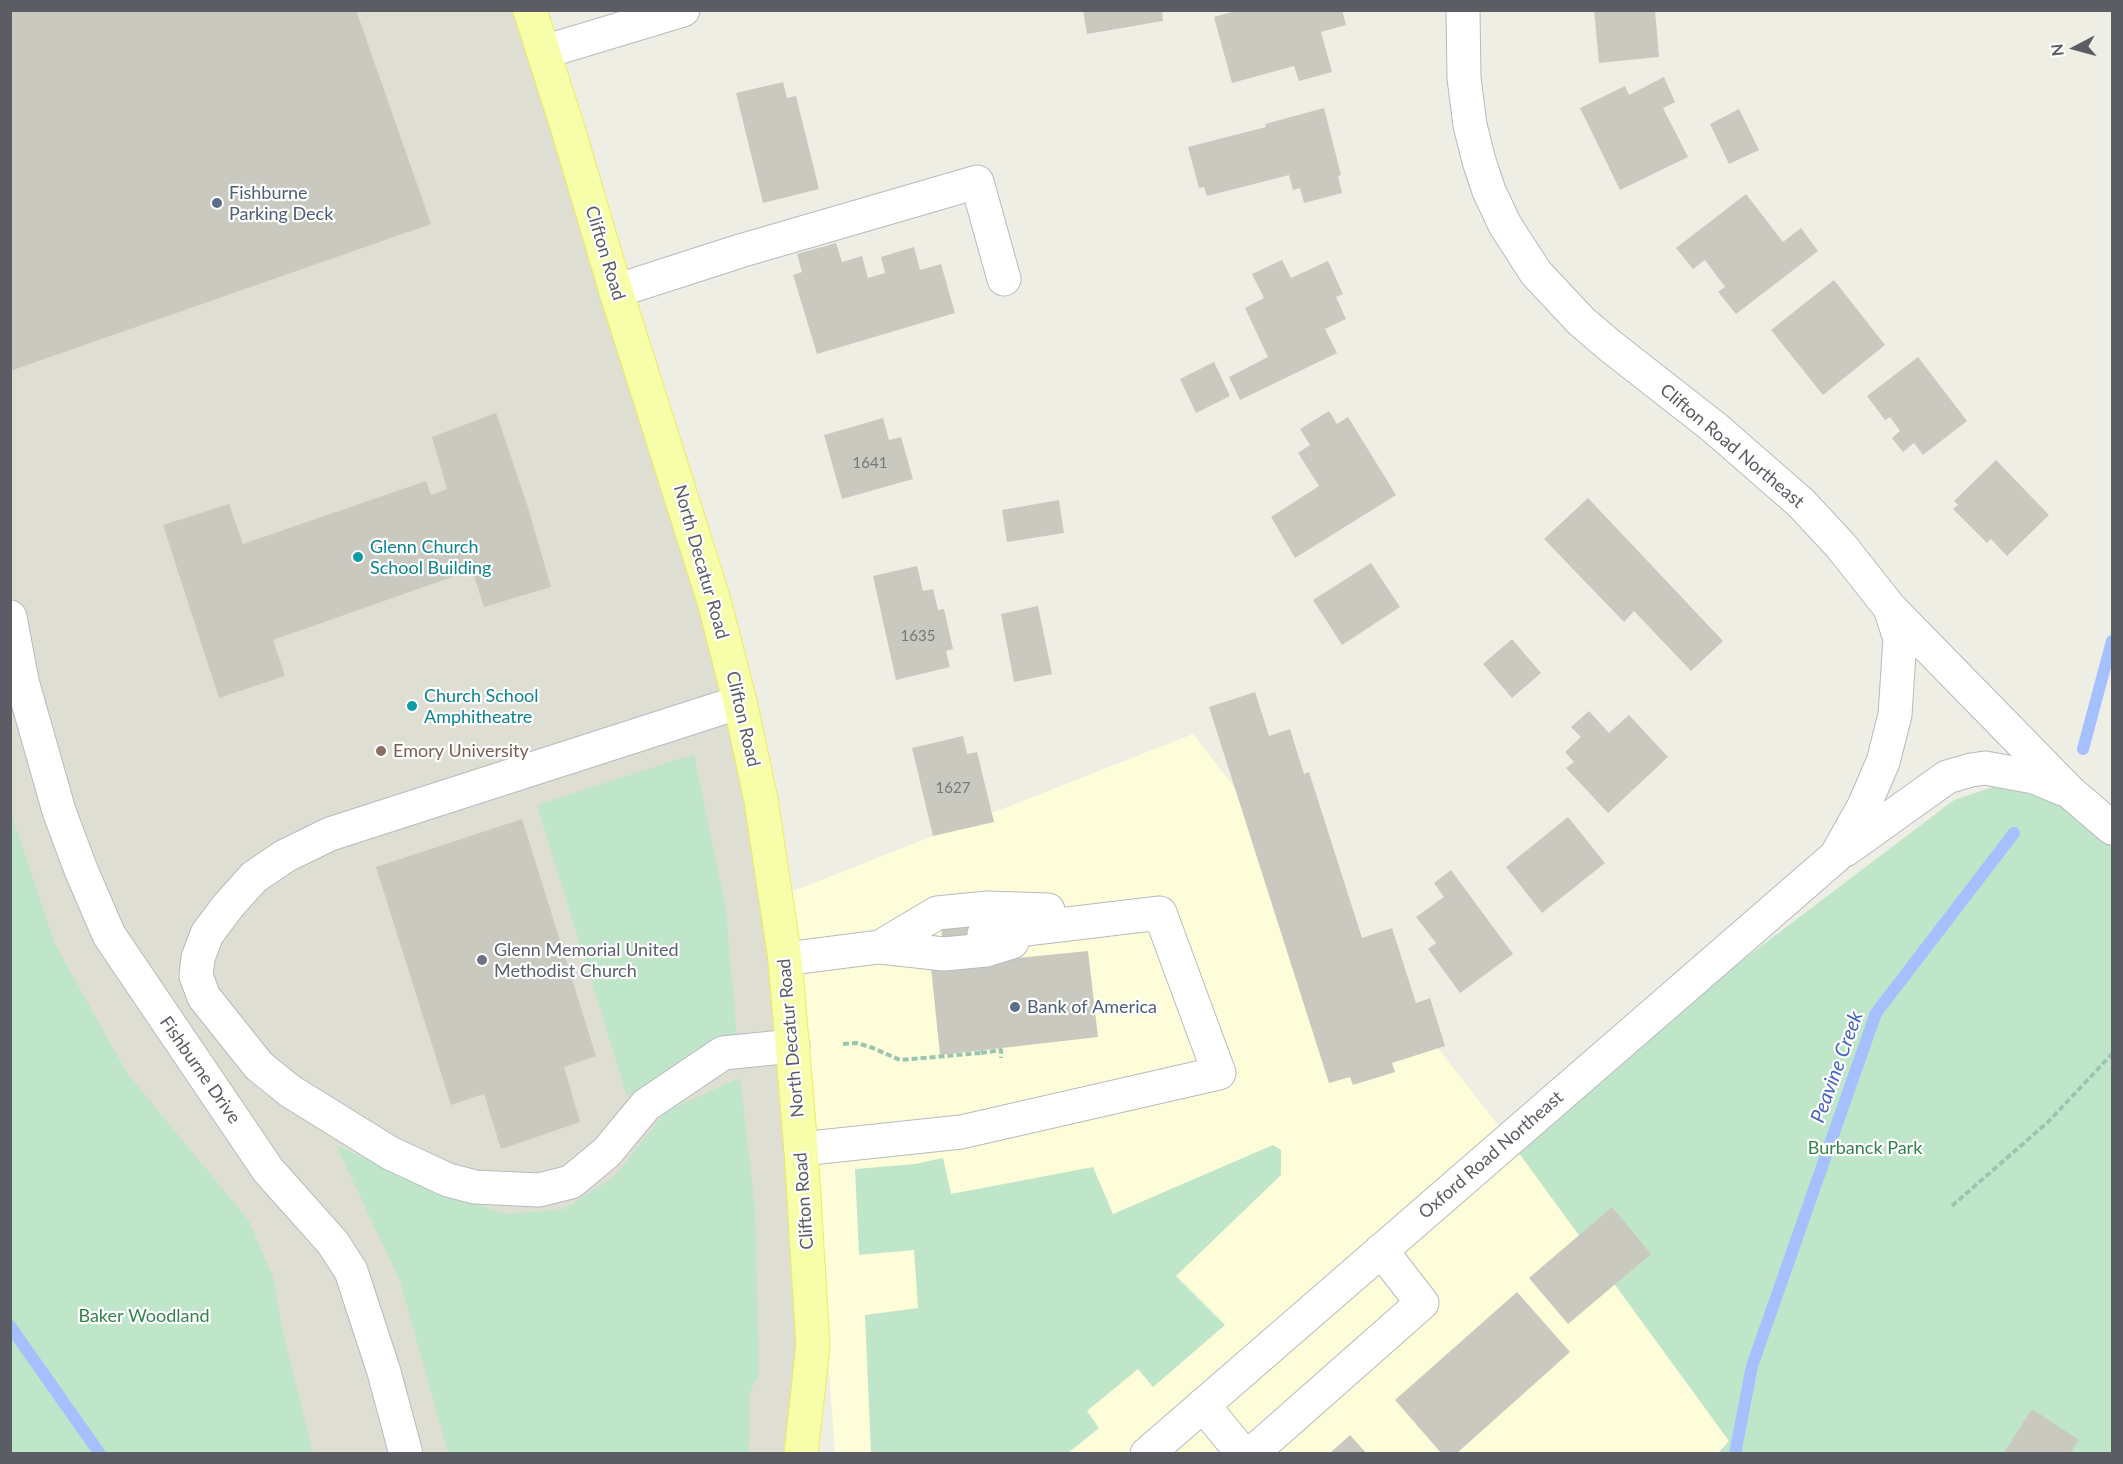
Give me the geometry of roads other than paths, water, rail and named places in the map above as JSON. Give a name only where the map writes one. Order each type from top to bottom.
[{"type":"main road","points":[[530,10],[544,52]]},
{"type":"main road","name":"Clifton Road","points":[[544,52],[616,291],[714,601],[740,702],[761,800],[785,959],[793,1046]]},
{"type":"main road","name":"North Decatur Road","points":[[793,1046],[801,1149]]},
{"type":"main road","name":"Clifton Road","points":[[801,1149],[809,1384]]},
{"type":"main road","points":[[800,1454],[809,1384]]},
{"type":"main road","points":[[809,1384],[821,1415],[823,1454]]},
{"type":"street","points":[[544,52],[683,10]]},
{"type":"street","name":"Clifton Road Northeast","points":[[1463,10],[1464,78],[1470,125],[1479,161],[1489,191],[1505,225],[1536,273],[1581,321],[1715,428],[1802,503],[1841,546],[1890,608],[2070,792],[2112,828]]},
{"type":"street","points":[[616,291],[740,251],[976,182],[1004,279]]},
{"type":"street","name":"Oxford Road Northeast","points":[[1836,856],[1864,806],[1883,762],[1895,715],[1900,639],[1890,608]]},
{"type":"street","name":"Fishburne Drive","points":[[10,616],[16,682],[58,811],[109,935],[268,1170],[333,1243],[351,1271],[381,1361],[406,1454]]},
{"type":"street","points":[[740,702],[330,834],[285,856],[254,877],[207,934],[198,958],[196,976],[204,997],[259,1066],[290,1091],[390,1153],[448,1180],[475,1187],[539,1190],[571,1182],[607,1152],[646,1105],[723,1053],[793,1046]]},
{"type":"street","name":"Oxford Road Northeast","points":[[1147,1454],[1836,856],[1947,777],[1971,770],[1985,768],[2034,777],[2070,792]]},
{"type":"street","points":[[880,947],[937,913],[988,908],[1160,913]]},
{"type":"street","points":[[984,934],[1160,913]]},
{"type":"street","points":[[801,1149],[961,1132],[1218,1072],[1160,913]]},
{"type":"street","points":[[880,947],[944,954],[986,950],[1084,922]]},
{"type":"street","points":[[785,959],[942,939]]},
{"type":"street","points":[[169,1024],[204,997]]},
{"type":"street","points":[[1251,1454],[1422,1303],[1381,1251]]},
{"type":"street","points":[[1203,1405],[1243,1454]]},
{"type":"waterway","name":"Peavine Creek","points":[[2083,749],[2112,641]]},
{"type":"waterway","name":"Peavine Creek","points":[[1735,1454],[1752,1366],[1876,1013],[2014,833]]},
{"type":"waterway","points":[[10,1326],[100,1454]]},
{"type":"place","name":"Fishburne Parking Deck","points":[[217,203]]},
{"type":"place","name":"Glenn Church School Building","points":[[358,557]]},
{"type":"place","name":"Church School Amphitheatre","points":[[412,706]]},
{"type":"place","name":"Emory University","points":[[381,751]]},
{"type":"place","name":"Glenn Memorial United Methodist Church","points":[[482,960]]},
{"type":"place","name":"Bank of America","points":[[1015,1007]]},
{"type":"park label","name":"Burbanck Park","points":[[1865,1148]]},
{"type":"park label","name":"Baker Woodland","points":[[144,1316]]}]
